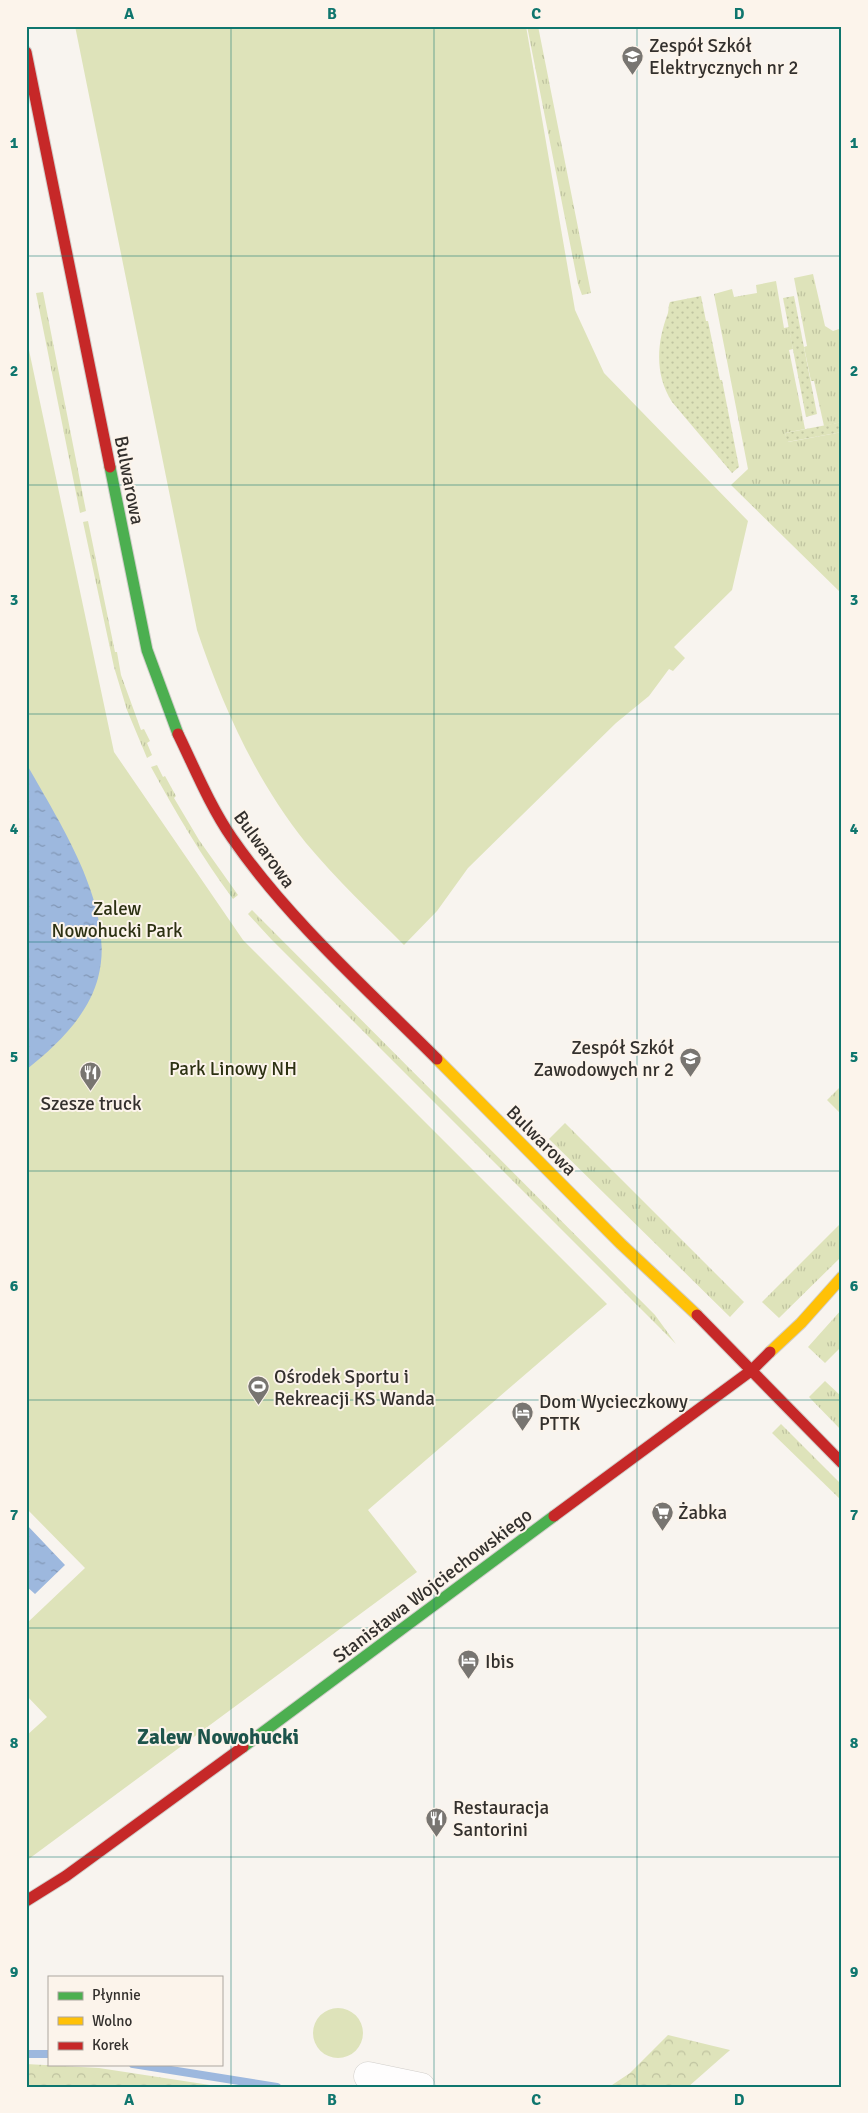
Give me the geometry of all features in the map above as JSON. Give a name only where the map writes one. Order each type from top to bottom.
[{"type":"street","name":"Bulwarowa","points":[[26,52],[141,625],[165,704],[182,746],[206,794],[232,838],[283,904],[621,1244],[708,1324],[842,1463]]},
{"type":"street","name":"Stanisława Wojciechowskiego","points":[[26,1901],[66,1876],[283,1718],[752,1370],[801,1323],[842,1277]]},
{"type":"street","points":[[368,2076],[421,2087]]},
{"type":"green space","points":[[75,26],[526,26],[575,310],[604,373],[748,521],[732,590],[674,647],[685,658],[673,671],[669,669],[649,696],[616,723],[468,868],[437,911],[404,945],[329,869],[288,819],[271,794],[242,741],[207,659],[197,630]]},
{"type":"green space","points":[[527,26],[538,26],[591,293],[582,295],[578,284]]},
{"type":"green space","points":[[813,274],[825,326],[833,331],[842,328],[842,422],[824,426],[814,381],[811,381],[804,347],[807,346],[794,278]]},
{"type":"green space","points":[[776,281],[784,328],[789,327],[793,349],[789,350],[805,429],[785,433],[788,442],[842,432],[842,594],[731,485],[748,469],[714,294],[732,289],[734,297],[757,293],[756,285]]},
{"type":"green space","points":[[43,292],[86,511],[80,513],[36,293]]},
{"type":"green space","points":[[701,296],[720,380],[722,380],[739,467],[732,473],[672,402],[662,380],[660,369],[661,335],[670,302]]},
{"type":"green space","points":[[794,296],[817,414],[806,417],[783,298]]},
{"type":"green space","name":"Ośrodek Sportu i Rekreacji KS Wanda","points":[[26,336],[114,752],[243,940],[607,1304],[368,1510],[417,1572],[26,1861],[26,1736],[47,1717],[26,1695],[26,1624],[85,1568],[26,1508]]},
{"type":"green space","points":[[842,422],[842,432],[787,442],[785,433]]},
{"type":"green space","points":[[88,521],[121,675],[141,730],[144,729],[150,741],[147,743],[152,755],[147,758],[127,710],[114,667],[83,522]]},
{"type":"green space","points":[[157,765],[163,777],[165,776],[176,796],[174,798],[199,840],[238,895],[233,899],[200,851],[170,801],[151,767]]},
{"type":"green space","points":[[252,910],[655,1315],[676,1344],[271,939],[248,914]]},
{"type":"green space","points":[[842,1085],[842,1115],[827,1100]]},
{"type":"green space","points":[[565,1123],[744,1302],[730,1317],[549,1139]]},
{"type":"green space","points":[[842,1222],[842,1256],[779,1318],[762,1302]]},
{"type":"green space","points":[[842,1309],[842,1346],[825,1363],[808,1347]]},
{"type":"green space","points":[[825,1381],[842,1397],[842,1431],[809,1397]]},
{"type":"green space","points":[[781,1424],[842,1485],[842,1501],[772,1433]]},
{"type":"green space","points":[[333,2008],[343,2008],[356,2015],[363,2028],[363,2038],[356,2051],[343,2058],[333,2058],[324,2054],[317,2047],[313,2038],[313,2028],[317,2019],[324,2012]]},
{"type":"green space","points":[[668,2035],[730,2050],[688,2087],[609,2087],[630,2073]]},
{"type":"green space","points":[[26,2064],[99,2068],[223,2087],[26,2087]]},
{"type":"water","points":[[26,763],[82,866],[99,923],[102,951],[98,978],[87,1005],[70,1029],[26,1070]]},
{"type":"water","points":[[26,1524],[65,1565],[35,1594],[26,1586]]},
{"type":"waterway","points":[[26,2054],[48,2054]]},
{"type":"waterway","points":[[146,2066],[277,2087]]},
{"type":"traffic: fast","points":[[110,467],[147,650],[178,734]]},
{"type":"traffic: fast","points":[[243,1747],[554,1516]]},
{"type":"traffic: slow","points":[[437,1059],[621,1244],[697,1315]]},
{"type":"traffic: slow","points":[[770,1352],[801,1323],[842,1277]]},
{"type":"traffic: jam","points":[[26,52],[110,467]]},
{"type":"traffic: jam","points":[[178,734],[217,813],[232,838],[254,868],[329,953],[437,1059]]},
{"type":"traffic: jam","points":[[697,1315],[842,1463]]},
{"type":"traffic: jam","points":[[554,1516],[752,1370],[770,1352]]},
{"type":"traffic: jam","points":[[26,1901],[66,1876],[243,1747]]},
{"type":"place","name":"Zespół Szkół Elektrycznych nr 2","points":[[633,75]]},
{"type":"place","name":"Zespół Szkół Zawodowych nr 2","points":[[690,1077]]},
{"type":"place","name":"Szesze truck","points":[[91,1091]]},
{"type":"place","name":"Ośrodek Sportu i Rekreacji KS Wanda","points":[[258,1406]]},
{"type":"place","name":"Dom Wycieczkowy PTTK","points":[[523,1431]]},
{"type":"place","name":"Żabka","points":[[662,1531]]},
{"type":"place","name":"Ibis","points":[[469,1680]]},
{"type":"place","name":"Restauracja Santorini","points":[[437,1837]]},
{"type":"district","name":"Zalew Nowohucki","points":[[218,1737]]},
{"type":"park label","name":"Zalew Nowohucki Park","points":[[117,919]]},
{"type":"park label","name":"Park Linowy NH","points":[[233,1068]]}]
